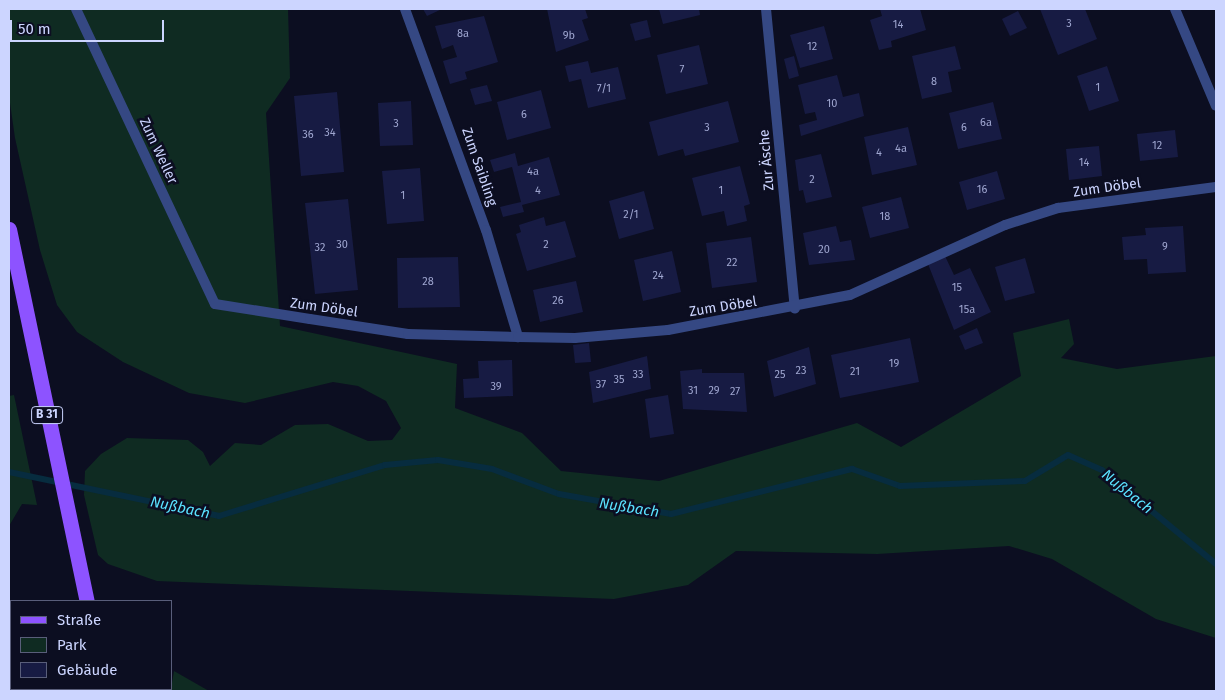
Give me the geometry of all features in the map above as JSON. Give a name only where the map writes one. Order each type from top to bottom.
[{"type":"main road","name":"B 31","points":[[9,229],[87,600]]},
{"type":"street","name":"Zum Weller","points":[[76,9],[215,304]]},
{"type":"street","name":"Zum Saibling","points":[[405,9],[486,230],[518,337]]},
{"type":"street","name":"Zur Äsche","points":[[766,9],[795,309]]},
{"type":"street","points":[[1175,9],[1216,106]]},
{"type":"street","name":"Zum Döbel","points":[[215,304],[408,334],[575,338],[668,330],[795,309],[850,295],[1006,225],[1058,208],[1216,187]]},
{"type":"green space","points":[[9,9],[288,9],[290,78],[266,113],[280,326],[457,364],[455,408],[522,433],[561,471],[659,481],[857,423],[901,447],[1021,376],[1013,333],[1069,319],[1074,344],[1061,358],[1117,369],[1216,356],[1216,638],[1156,619],[1052,559],[1009,546],[877,554],[736,551],[688,585],[614,599],[157,581],[108,564],[98,555],[84,495],[85,471],[101,454],[127,438],[188,440],[203,452],[210,466],[235,443],[261,445],[295,425],[328,424],[368,441],[392,440],[401,428],[386,401],[358,386],[333,382],[245,403],[189,393],[123,362],[77,332],[57,305],[40,250],[15,138],[9,96]]},
{"type":"green space","points":[[14,395],[37,505],[22,504],[9,526],[9,396]]},
{"type":"green space","points":[[9,630],[10,690],[68,691],[9,691]]},
{"type":"green space","points":[[174,671],[209,691],[139,691],[172,690]]},
{"type":"building","points":[[423,9],[442,9],[427,16]]},
{"type":"building","points":[[547,9],[585,9],[588,18],[582,20],[589,40],[556,52]]},
{"type":"building","points":[[659,9],[699,9],[700,15],[663,24]]},
{"type":"building","points":[[880,9],[920,9],[926,30],[891,41],[892,47],[879,50],[870,20],[882,16]]},
{"type":"building","points":[[1040,9],[1085,9],[1097,39],[1058,55]]},
{"type":"building","points":[[1018,11],[1027,28],[1010,36],[1002,19]]},
{"type":"building","points":[[484,16],[498,62],[465,72],[467,79],[450,84],[443,61],[457,57],[453,45],[442,49],[435,26]]},
{"type":"building","points":[[647,20],[651,37],[635,41],[630,24]]},
{"type":"building","points":[[824,26],[833,59],[800,68],[790,35]]},
{"type":"building","points":[[699,45],[708,84],[666,94],[657,55]]},
{"type":"building","points":[[955,46],[961,69],[948,72],[952,92],[922,99],[912,56]]},
{"type":"building","points":[[794,56],[799,76],[789,79],[784,59]]},
{"type":"building","points":[[588,61],[591,73],[618,67],[626,99],[588,108],[581,79],[569,82],[565,66]]},
{"type":"building","points":[[1107,66],[1119,101],[1089,111],[1077,76]]},
{"type":"building","points":[[837,75],[843,97],[859,93],[864,116],[801,136],[799,125],[817,120],[815,112],[805,114],[798,85]]},
{"type":"building","points":[[487,85],[492,101],[475,105],[470,89]]},
{"type":"building","points":[[541,90],[551,128],[507,140],[497,102]]},
{"type":"building","points":[[337,92],[344,172],[301,176],[294,96]]},
{"type":"building","points":[[411,101],[413,145],[380,146],[378,103]]},
{"type":"building","points":[[728,101],[739,142],[685,156],[683,149],[658,156],[649,122]]},
{"type":"building","points":[[993,102],[1002,139],[958,149],[949,113]]},
{"type":"building","points":[[908,127],[917,165],[872,175],[864,137]]},
{"type":"building","points":[[1175,130],[1178,157],[1140,161],[1137,134]]},
{"type":"building","points":[[1099,146],[1102,176],[1069,180],[1066,149]]},
{"type":"building","points":[[515,153],[518,166],[549,157],[560,195],[522,205],[524,212],[503,217],[500,207],[521,202],[512,167],[494,172],[490,160]]},
{"type":"building","points":[[821,154],[832,197],[806,203],[803,190],[799,191],[795,160]]},
{"type":"building","points":[[740,166],[750,204],[744,206],[747,221],[727,226],[724,211],[702,216],[692,178]]},
{"type":"building","points":[[420,168],[424,221],[387,224],[382,171]]},
{"type":"building","points":[[997,171],[1005,199],[967,210],[959,182]]},
{"type":"building","points":[[644,191],[654,229],[619,239],[609,201]]},
{"type":"building","points":[[901,197],[909,228],[870,238],[862,207]]},
{"type":"building","points":[[348,199],[358,290],[315,294],[305,203]]},
{"type":"building","points":[[544,217],[546,226],[565,221],[576,257],[527,271],[516,234],[521,232],[519,225]]},
{"type":"building","points":[[836,226],[840,242],[851,240],[855,260],[809,265],[803,233]]},
{"type":"building","points":[[1183,226],[1186,272],[1148,274],[1147,259],[1124,260],[1122,237],[1146,235],[1145,228]]},
{"type":"building","points":[[751,237],[757,282],[712,288],[706,243]]},
{"type":"building","points":[[672,251],[681,292],[643,301],[634,260]]},
{"type":"building","points":[[945,256],[954,275],[970,268],[991,312],[954,330],[928,264]]},
{"type":"building","points":[[458,257],[460,307],[398,308],[397,258]]},
{"type":"building","points":[[1025,258],[1035,293],[1005,301],[995,267]]},
{"type":"building","points":[[576,281],[583,312],[540,322],[533,290]]},
{"type":"building","points":[[977,328],[983,343],[965,350],[959,336]]},
{"type":"building","points":[[910,338],[919,382],[840,398],[831,355]]},
{"type":"building","points":[[589,343],[591,362],[575,363],[573,345]]},
{"type":"building","points":[[809,347],[816,384],[774,397],[767,361]]},
{"type":"building","points":[[647,356],[651,389],[593,403],[589,372]]},
{"type":"building","points":[[512,360],[513,396],[464,398],[463,379],[479,378],[478,361]]},
{"type":"building","points":[[702,369],[702,373],[744,373],[747,412],[683,409],[680,371]]},
{"type":"building","points":[[668,395],[674,434],[650,438],[645,399]]},
{"type":"waterway","name":"Nußbach","points":[[9,472],[219,516],[385,465],[438,460],[492,469],[559,494],[671,514],[852,469],[900,486],[1025,481],[1068,455],[1102,470],[1216,564]]}]
